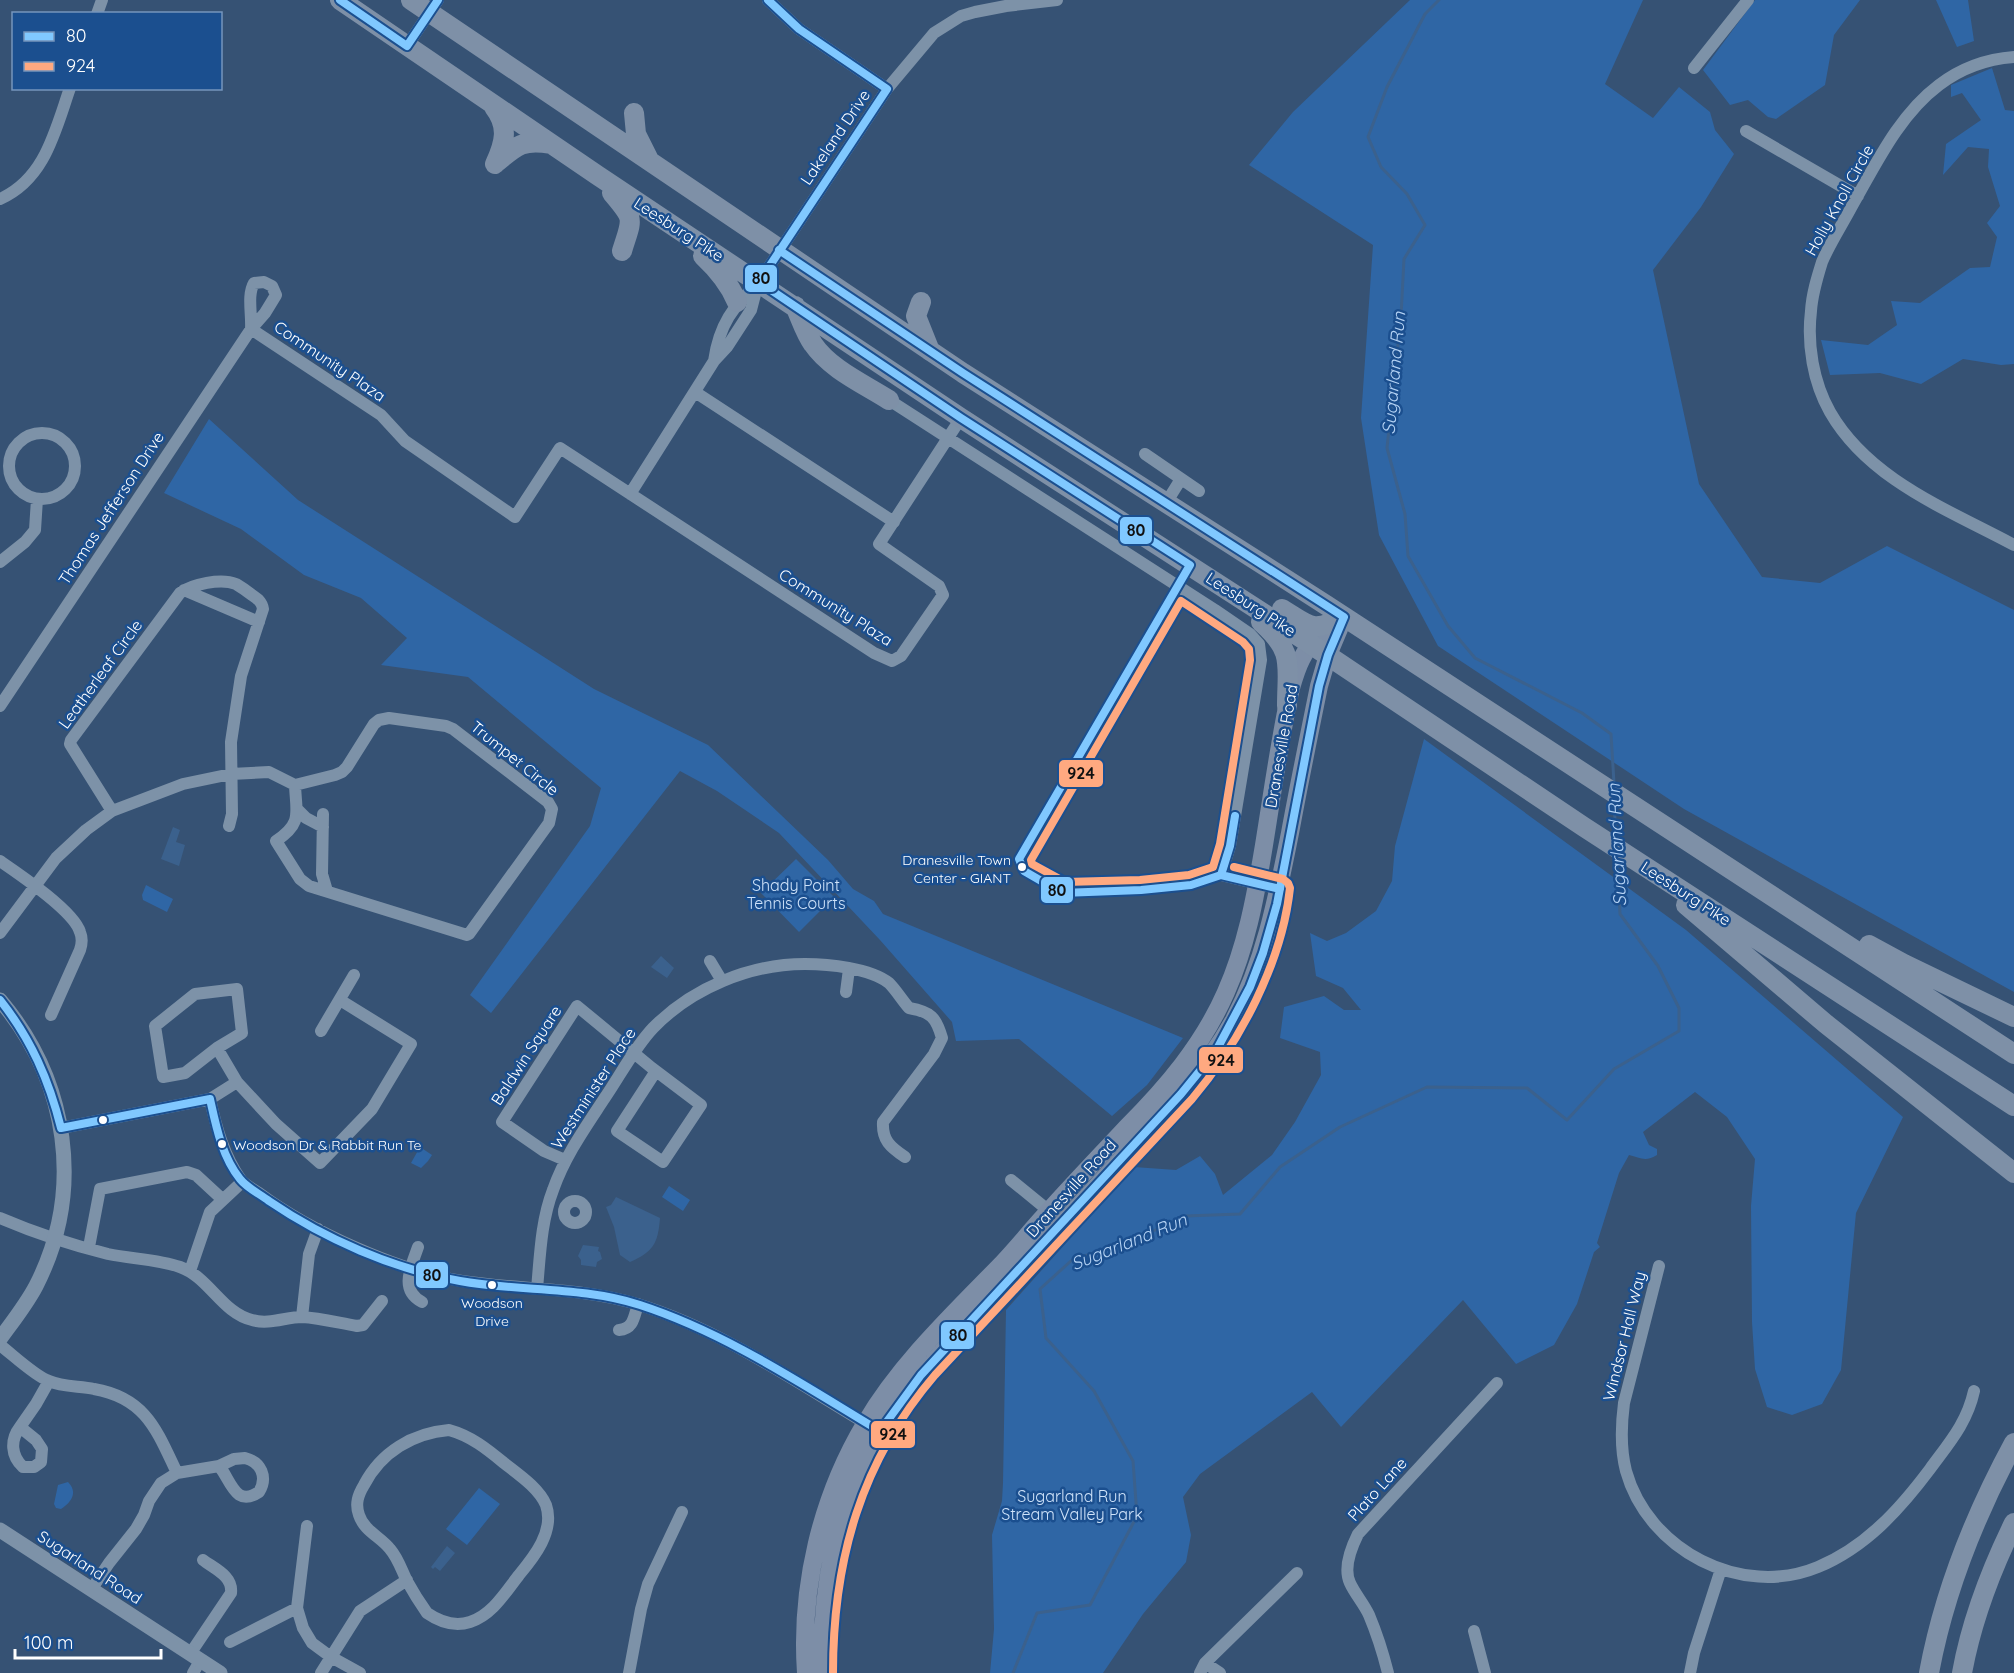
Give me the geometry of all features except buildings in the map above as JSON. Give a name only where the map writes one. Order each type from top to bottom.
[{"type":"highway","name":"Leesburg Pike","points":[[340,0],[961,418],[1310,643],[1634,860],[2014,1106]]},
{"type":"highway","points":[[411,0],[434,7],[778,250],[930,351],[1344,617],[2014,1054]]},
{"type":"highway","points":[[490,103],[501,117],[505,129],[504,141],[495,164],[525,142],[551,144]]},
{"type":"highway","points":[[612,134],[624,126],[634,113],[636,134],[649,160]]},
{"type":"highway","points":[[597,175],[630,217],[630,230],[622,251]]},
{"type":"highway","points":[[673,226],[718,270],[731,286],[737,302]]},
{"type":"highway","points":[[921,302],[916,316],[930,351]]},
{"type":"highway","points":[[795,306],[807,334],[820,352],[843,370],[889,399]]},
{"type":"highway","points":[[1050,474],[1116,505],[1311,627],[1325,627],[1344,617]]},
{"type":"highway","points":[[1214,581],[1273,632],[1283,645],[1287,660],[1287,706]]},
{"type":"highway","points":[[1684,840],[1904,964],[2014,1017]]},
{"type":"highway","points":[[1634,860],[1738,950],[1960,1132],[2014,1173]]},
{"type":"highway","points":[[1960,1132],[2014,1181]]},
{"type":"highway","points":[[1929,1673],[1953,1581],[1986,1498],[2014,1443]]},
{"type":"highway","points":[[1962,1673],[1978,1613],[2014,1523]]},
{"type":"main road","name":"Dranesville Road","points":[[824,1673],[822,1648],[825,1605],[835,1544],[884,1395],[922,1349],[1157,1096],[1204,1034],[1226,992],[1243,947],[1257,885],[1287,706],[1298,666],[1310,643],[1344,617]]},
{"type":"main road","name":"Dranesville Road","points":[[806,1673],[804,1642],[806,1610],[816,1548],[836,1484],[873,1427],[1181,1094],[1216,1051],[1250,987],[1266,943],[1280,889],[1314,708],[1328,655],[1344,617]]},
{"type":"street","points":[[768,0],[799,29],[887,89]]},
{"type":"street","name":"Lakeland Drive","points":[[759,282],[778,250],[887,89],[934,33],[961,16],[993,8],[1057,0]]},
{"type":"street","points":[[1694,68],[1748,0]]},
{"type":"street","points":[[407,46],[434,7]]},
{"type":"street","name":"Holly Knoll Circle","points":[[2014,57],[1988,61],[1955,74],[1926,95],[1904,121],[1858,196],[1823,261],[1811,309],[1811,352],[1822,396],[1829,411],[1854,445],[1885,474],[2014,545]]},
{"type":"street","points":[[0,199],[22,186],[42,162],[69,90]]},
{"type":"street","points":[[1746,130],[1858,196]]},
{"type":"street","points":[[714,361],[717,338],[737,302],[759,282]]},
{"type":"street","points":[[630,494],[714,361],[728,347],[751,310],[759,282]]},
{"type":"street","name":"Community Plaza","points":[[251,329],[381,415],[416,450],[515,517],[560,448],[874,653],[892,661],[901,656],[943,595],[939,586],[879,544],[961,418]]},
{"type":"street","name":"Thomas Jefferson Drive","points":[[0,705],[251,329]]},
{"type":"street","points":[[695,392],[894,522]]},
{"type":"street","points":[[889,399],[1178,586],[1250,634],[1259,644],[1262,660],[1230,846],[1221,875],[1280,889]]},
{"type":"street","points":[[46,434],[65,442],[73,454],[74,475],[68,488],[59,495],[49,499],[37,499],[22,492],[12,480],[9,468],[11,455],[24,438],[46,434]]},
{"type":"street","points":[[1145,454],[1199,491]]},
{"type":"street","points":[[1166,503],[1181,479]]},
{"type":"street","points":[[0,562],[25,542],[34,530],[37,499]]},
{"type":"street","points":[[1178,586],[1190,565]]},
{"type":"street","points":[[184,590],[221,582],[236,584],[262,603],[263,609],[241,676],[231,742],[232,814],[229,826]]},
{"type":"street","points":[[184,590],[259,622]]},
{"type":"street","name":"Leatherleaf Circle","points":[[112,810],[70,744],[71,740],[173,601],[184,590]]},
{"type":"street","name":"Trumpet Circle","points":[[295,785],[342,772],[374,724],[379,720],[389,718],[453,729],[548,802],[552,809],[549,823],[470,934],[466,935],[309,886],[300,879],[276,841],[288,833],[295,824],[298,810]]},
{"type":"street","points":[[0,933],[56,858],[112,810],[183,784],[231,774],[269,772],[295,785],[298,810],[306,818],[323,820],[322,874],[327,891]]},
{"type":"street","points":[[0,861],[35,887],[77,924],[82,941],[51,1015]]},
{"type":"street","points":[[711,961],[722,981]]},
{"type":"street","name":"Westminister Place","points":[[537,1289],[548,1207],[565,1160],[652,1029],[703,991],[722,981],[754,970],[796,964],[822,964],[849,969],[871,974],[888,983],[909,1008],[925,1011],[938,1023],[942,1038],[934,1054],[883,1122],[882,1133],[886,1143],[904,1157]]},
{"type":"street","points":[[846,992],[849,969]]},
{"type":"street","points":[[321,1030],[354,975]]},
{"type":"street","points":[[237,989],[242,1033],[217,1048],[185,1072],[163,1077],[155,1026],[195,994],[237,989]]},
{"type":"street","points":[[0,1000],[25,1033],[50,1086],[61,1128],[64,1175],[61,1210],[55,1238],[42,1273],[28,1301],[0,1339]]},
{"type":"street","points":[[217,1048],[237,1082],[276,1124],[320,1163],[372,1109],[411,1044],[340,1000]]},
{"type":"street","name":"Baldwin Square","points":[[565,1160],[544,1151],[501,1122],[578,1006],[635,1053]]},
{"type":"street","points":[[635,1053],[701,1106],[663,1162],[616,1131],[656,1071]]},
{"type":"street","points":[[61,1128],[210,1100],[237,1082]]},
{"type":"street","points":[[210,1100],[225,1153],[242,1182],[283,1210],[318,1229],[410,1268],[460,1281],[597,1295],[638,1304],[698,1329],[757,1358],[873,1427]]},
{"type":"street","points":[[89,1247],[100,1189],[187,1172],[196,1175],[222,1199]]},
{"type":"street","points":[[1011,1180],[1049,1211]]},
{"type":"street","points":[[190,1271],[210,1212],[242,1182]]},
{"type":"street","points":[[548,1207],[565,1209]]},
{"type":"street","points":[[0,1218],[29,1230],[108,1254],[179,1266],[190,1271],[239,1316],[254,1321],[280,1321],[302,1317],[357,1326],[363,1325],[382,1301]]},
{"type":"street","points":[[302,1317],[309,1254],[318,1229]]},
{"type":"street","points":[[418,1247],[410,1268],[410,1292],[422,1302]]},
{"type":"street","name":"Windsor Hall Way","points":[[1659,1266],[1624,1403],[1621,1423],[1622,1454],[1632,1489],[1650,1519],[1669,1539],[1690,1555],[1721,1569],[1761,1576],[1800,1572],[1818,1567],[1858,1544],[1895,1513],[1911,1495],[1963,1424],[1974,1390]]},
{"type":"street","points":[[619,1330],[625,1330],[630,1326],[638,1304]]},
{"type":"street","points":[[0,1346],[49,1381],[97,1389],[116,1395],[137,1407],[156,1428],[177,1473]]},
{"type":"street","points":[[20,1427],[49,1381]]},
{"type":"street","name":"Plato Lane","points":[[1388,1673],[1374,1628],[1365,1607],[1350,1583],[1348,1564],[1350,1552],[1358,1534],[1497,1383]]},
{"type":"street","points":[[449,1430],[457,1432],[486,1449],[529,1483],[543,1500],[547,1508],[546,1529],[538,1551],[488,1613],[469,1622],[456,1624],[436,1620],[427,1613],[407,1580],[390,1548],[361,1521],[357,1504],[360,1492],[377,1463],[385,1455],[432,1432],[449,1430]]},
{"type":"street","points":[[92,1590],[109,1563],[136,1529],[156,1490],[177,1473],[219,1466]]},
{"type":"street","points":[[629,1673],[648,1584],[682,1512]]},
{"type":"street","points":[[307,1526],[297,1608],[303,1628],[312,1643],[331,1657],[360,1673]]},
{"type":"street","name":"Sugarland Road","points":[[0,1530],[92,1590],[195,1663],[220,1673]]},
{"type":"street","points":[[195,1663],[231,1593],[231,1582],[227,1577],[203,1560]]},
{"type":"street","points":[[1690,1673],[1694,1653],[1721,1569]]},
{"type":"street","points":[[1220,1673],[1203,1668],[1297,1573]]},
{"type":"street","points":[[321,1673],[360,1611],[407,1580]]},
{"type":"street","points":[[230,1642],[297,1608]]},
{"type":"street","points":[[1474,1631],[1485,1673]]},
{"type":"green space","points":[[1410,0],[1643,0],[1605,84],[1653,118],[1679,87],[1710,112],[1715,130],[1734,154],[1701,207],[1653,270],[1699,484],[1762,577],[1820,583],[1887,546],[2014,610],[2014,992],[1684,809],[1438,646],[1379,535],[1361,418],[1373,245],[1249,165],[1293,112]]},
{"type":"green space","points":[[1755,0],[1860,0],[1834,35],[1825,85],[1776,119],[1768,117],[1748,100],[1730,105],[1703,70]]},
{"type":"green space","points":[[1936,0],[1968,0],[1974,41],[1957,47]]},
{"type":"green space","points":[[1992,68],[2005,110],[2014,111],[2014,364],[2001,365],[1963,359],[1921,384],[1880,373],[1830,375],[1821,340],[1868,345],[1897,325],[1891,301],[1920,303],[1970,268],[1990,267],[1997,237],[1987,223],[2000,206],[1988,167],[1989,149],[1968,147],[1943,175],[1946,144],[1981,120],[1962,93],[1951,97],[1951,85]]},
{"type":"green space","points":[[209,419],[298,500],[594,689],[708,745],[828,860],[853,889],[874,901],[883,914],[1183,1038],[1147,1085],[1112,1116],[1019,1039],[956,1041],[952,1022],[880,940],[779,833],[717,791],[680,771],[491,1013],[470,995],[590,826],[601,788],[468,677],[381,665],[407,638],[361,598],[304,575],[241,529],[164,493]]},
{"type":"green space","name":"Sugarland Run Stream Valley Park","points":[[1424,739],[1686,930],[1903,1117],[1856,1213],[1841,1370],[1822,1404],[1792,1415],[1767,1407],[1755,1369],[1752,1322],[1751,1206],[1755,1159],[1727,1117],[1695,1092],[1643,1132],[1649,1145],[1657,1149],[1657,1155],[1646,1159],[1629,1155],[1619,1173],[1597,1243],[1600,1247],[1594,1252],[1577,1304],[1554,1345],[1516,1364],[1463,1300],[1341,1427],[1312,1392],[1200,1474],[1183,1497],[1191,1535],[1186,1562],[1143,1614],[1103,1673],[990,1673],[994,1629],[992,1535],[1002,1501],[1003,1483],[1006,1310],[1134,1167],[1176,1170],[1200,1156],[1215,1174],[1223,1195],[1272,1155],[1295,1122],[1321,1075],[1320,1052],[1280,1038],[1284,1007],[1324,996],[1344,1010],[1361,1010],[1343,988],[1316,976],[1310,933],[1327,941],[1346,933],[1376,911],[1392,881],[1395,846]]},
{"type":"green space","name":"Shady Point Tennis Courts","points":[[796,859],[834,897],[799,932],[761,893]]},
{"type":"green space","points":[[146,885],[173,899],[167,912],[143,900],[142,895]]},
{"type":"green space","points":[[420,1147],[432,1155],[421,1168],[411,1163]]},
{"type":"green space","points":[[669,1186],[690,1200],[683,1211],[662,1197]]},
{"type":"green space","points":[[68,1482],[73,1489],[72,1497],[61,1509],[56,1508],[54,1504],[58,1485]]},
{"type":"green space","points":[[479,1488],[500,1504],[467,1545],[446,1529]]},
{"type":"shaded area","points":[[173,827],[180,830],[176,842],[185,845],[179,866],[161,859]]},
{"type":"shaded area","points":[[661,956],[674,968],[667,978],[651,967]]},
{"type":"shaded area","points":[[616,1197],[660,1218],[658,1234],[653,1246],[644,1255],[630,1262],[620,1255],[614,1227],[606,1207],[611,1205]]},
{"type":"shaded area","points":[[583,1245],[599,1247],[598,1251],[602,1259],[597,1262],[596,1267],[581,1265],[578,1256]]},
{"type":"shaded area","points":[[447,1546],[455,1553],[440,1571],[435,1567],[433,1569],[431,1567]]},
{"type":"waterway","name":"Sugarland Run","points":[[1439,0],[1425,14],[1387,87],[1368,137],[1381,167],[1407,194],[1425,225],[1404,259],[1401,316],[1387,448],[1405,514],[1408,556],[1448,626],[1475,658],[1582,713],[1611,734],[1614,783]]},
{"type":"waterway","name":"Sugarland Run","points":[[1614,801],[1616,840]]},
{"type":"waterway","name":"Sugarland Run","points":[[1013,1673],[1037,1613],[1090,1605],[1137,1516],[1133,1461],[1094,1391],[1046,1338],[1040,1289],[1072,1260],[1129,1242],[1186,1216],[1240,1214],[1280,1167],[1340,1127],[1427,1087],[1527,1088],[1567,1120],[1614,1069],[1679,1031],[1679,1008],[1658,966],[1620,914],[1617,858]]},
{"type":"transit line","name":"80","points":[[340,0],[407,46],[438,0]]},
{"type":"transit line","name":"80","points":[[768,0],[799,29],[887,89]]},
{"type":"transit line","name":"80","points":[[887,89],[759,282],[961,418],[1190,565],[1019,859],[1024,871],[1062,893],[1141,890],[1191,885],[1221,875],[1280,889]]},
{"type":"transit line","name":"80","points":[[210,1099],[224,1151],[243,1182],[291,1215],[336,1240],[360,1251],[435,1276],[483,1284],[595,1295],[640,1305],[703,1330],[733,1345],[793,1378],[880,1431],[921,1375],[1181,1094],[1216,1051],[1250,987],[1263,953],[1277,904],[1319,686],[1328,655],[1344,617],[963,373],[779,250]]},
{"type":"transit line","name":"924","points":[[1181,601],[1243,642],[1249,649],[1250,660],[1220,844],[1213,867],[1189,875],[1140,880],[1065,882],[1032,864],[1031,860],[1181,601]]},
{"type":"transit line","name":"80","points":[[1221,875],[1230,846],[1235,816]]},
{"type":"transit line","name":"924","points":[[833,1673],[834,1631],[839,1591],[856,1514],[870,1477],[909,1408],[935,1375],[1192,1099],[1226,1053],[1256,1000],[1278,945],[1290,888],[1283,879],[1234,867]]},
{"type":"transit line","name":"80","points":[[0,1000],[21,1030],[38,1061],[51,1093],[61,1128]]},
{"type":"transit line","name":"80","points":[[61,1128],[210,1099]]},
{"type":"place","name":"Dranesville Town Center - GIANT","points":[[1022,867]]},
{"type":"place","name":"Woodson Dr & Rabbit Run Te","points":[[222,1144]]},
{"type":"place","name":"Woodson Drive","points":[[492,1285]]}]
